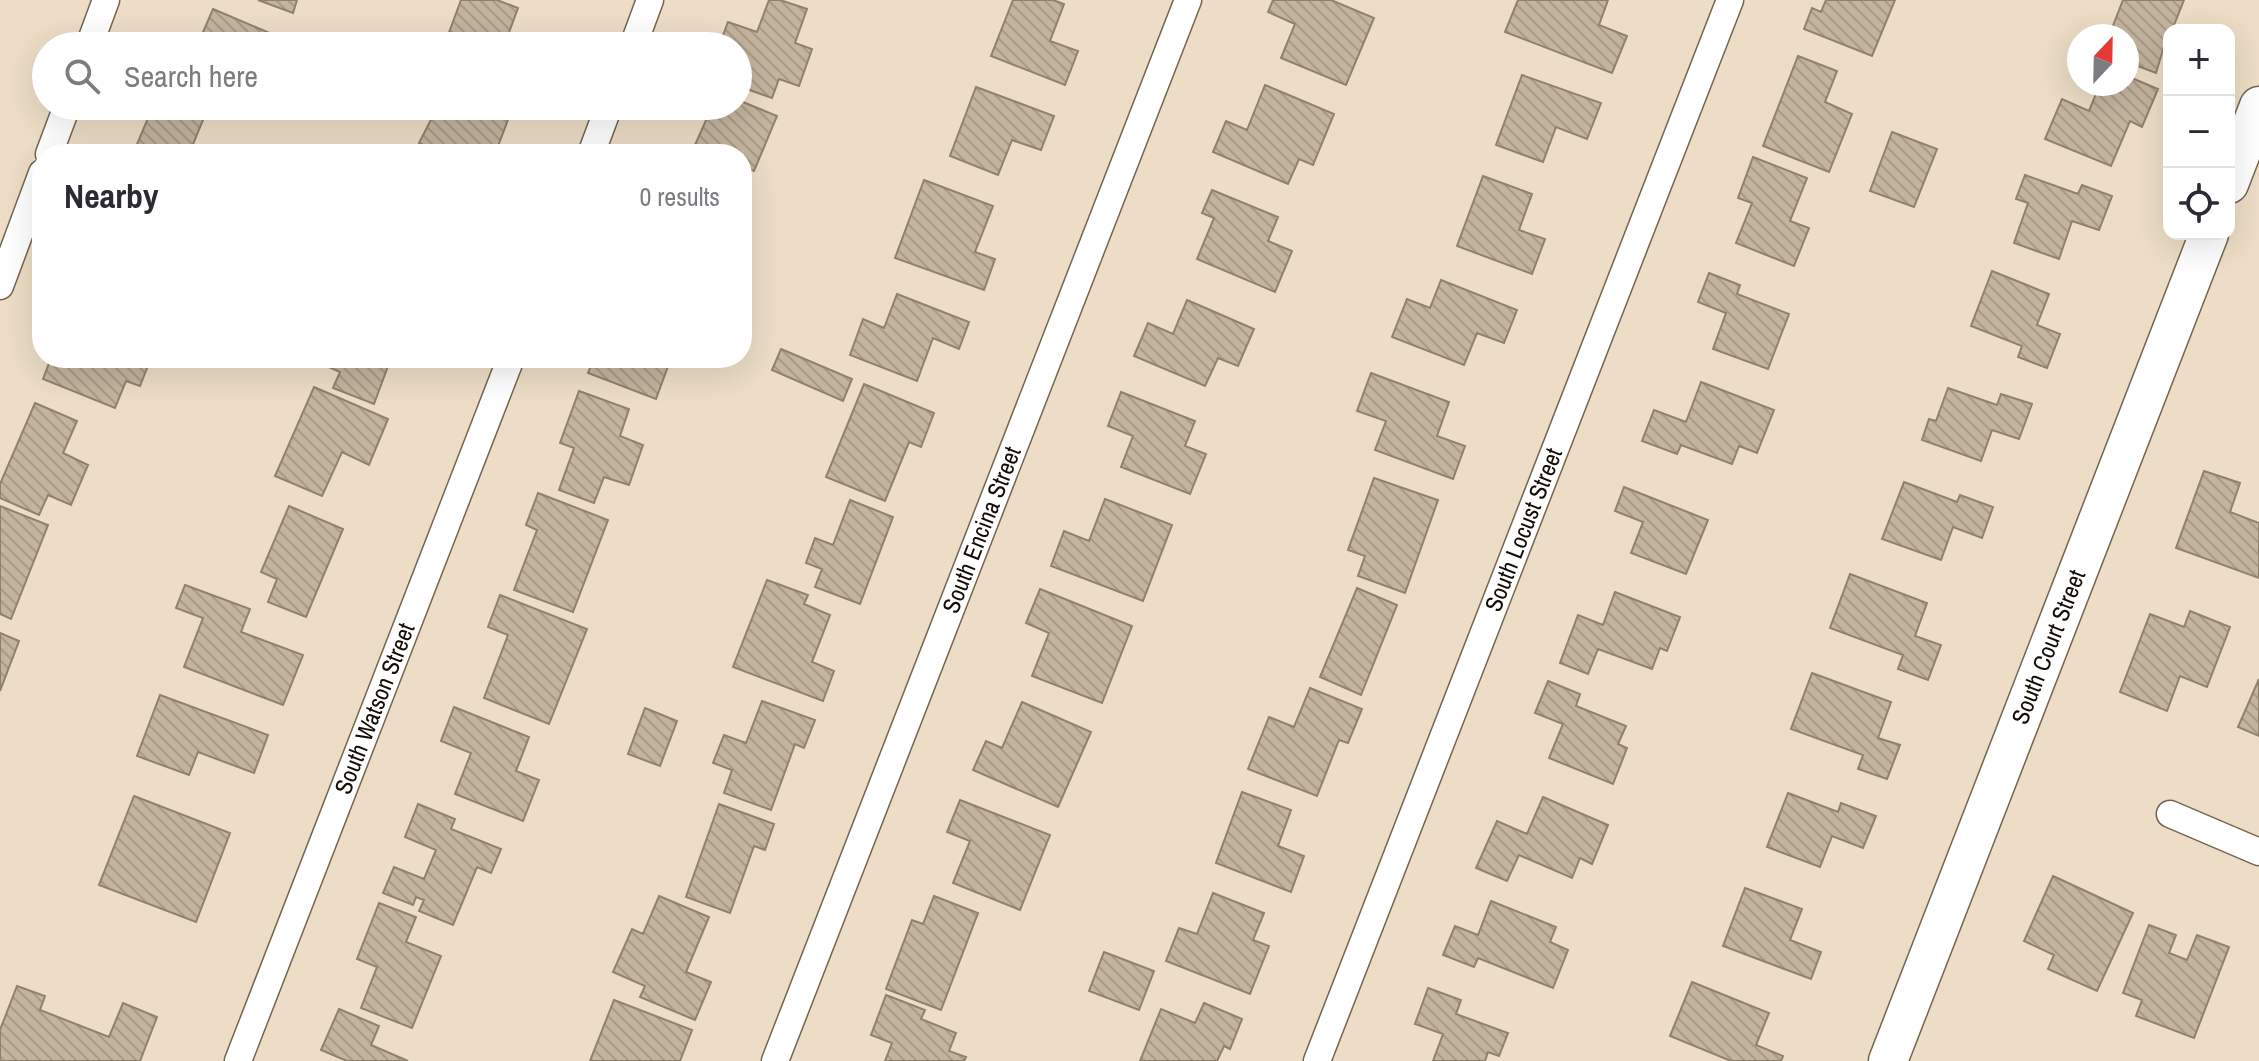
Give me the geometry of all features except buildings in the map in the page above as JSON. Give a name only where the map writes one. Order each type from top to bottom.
[{"type":"street","points":[[94,32],[106,0]]},
{"type":"street","points":[[638,32],[650,0]]},
{"type":"street","name":"South Encina Street","points":[[775,1061],[1188,0]]},
{"type":"street","name":"South Locust Street","points":[[1317,1061],[1730,0]]},
{"type":"street","points":[[2235,168],[2259,106]]},
{"type":"street","points":[[53,144],[62,120]]},
{"type":"street","points":[[595,144],[604,120]]},
{"type":"street","points":[[0,286],[32,200]]},
{"type":"street","name":"South Court Street","points":[[1888,1061],[2207,240]]},
{"type":"street","name":"South Watson Street","points":[[238,1061],[507,368]]},
{"type":"street","points":[[2170,814],[2259,852]]}]
